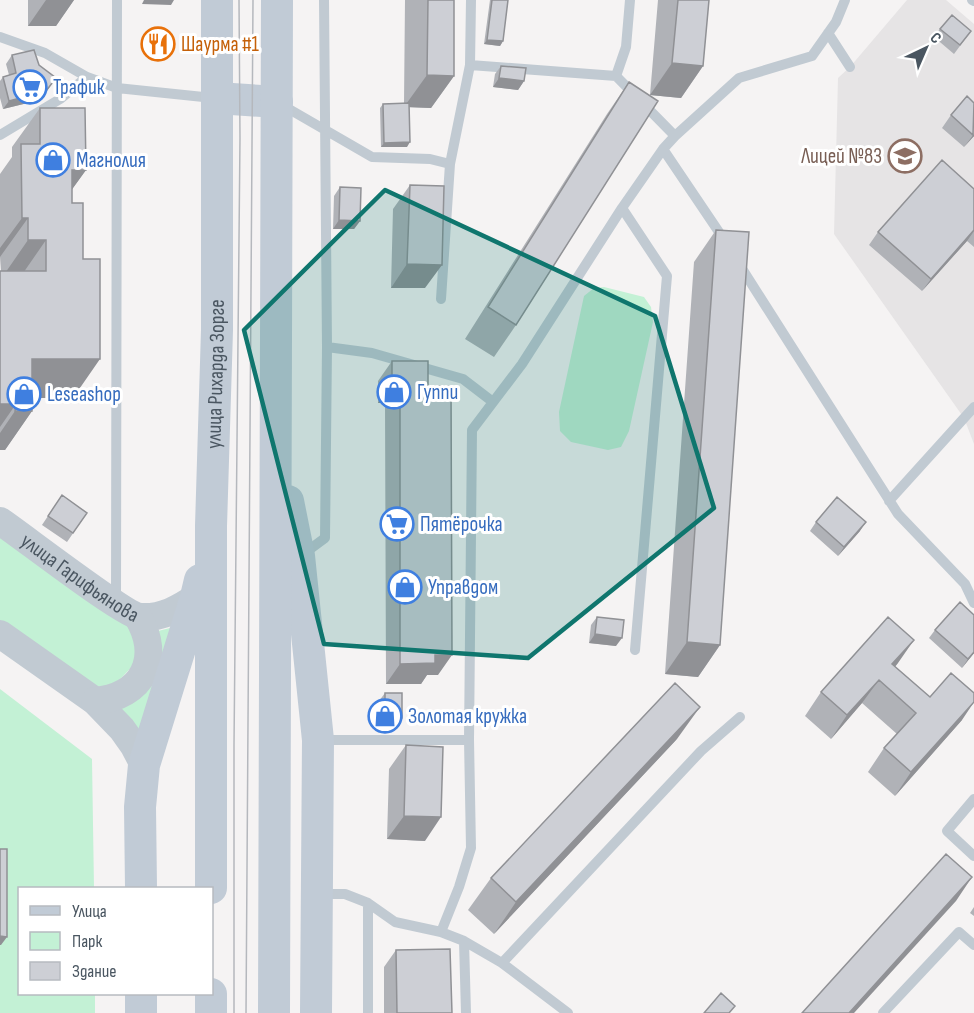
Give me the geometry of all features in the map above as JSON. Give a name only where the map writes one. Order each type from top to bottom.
[{"type":"main road","name":"улица Рихарда Зорге","points":[[211,887],[211,526],[217,330],[217,0]]},
{"type":"main road","points":[[274,1013],[277,0]]},
{"type":"main road","points":[[217,98],[277,102]]},
{"type":"main road","points":[[275,435],[299,556],[318,740],[316,1013]]},
{"type":"main road","points":[[141,887],[140,807],[144,765],[196,597],[211,526]]},
{"type":"main road","points":[[141,995],[141,1013]]},
{"type":"main road","points":[[211,995],[211,1013]]},
{"type":"street","name":"улица Гарифьянова","points":[[0,520],[127,610],[159,616],[179,609],[196,597]]},
{"type":"street","points":[[95,701],[112,699],[128,692],[140,680],[147,665],[150,648],[147,632],[127,610]]},
{"type":"street","points":[[0,634],[95,701],[122,729],[144,765]]},
{"type":"lane","points":[[117,0],[127,610]]},
{"type":"lane","points":[[299,556],[325,538],[327,347],[324,0]]},
{"type":"lane","points":[[441,299],[450,165],[470,64],[471,0]]},
{"type":"lane","points":[[616,76],[626,47],[630,0]]},
{"type":"lane","points":[[441,932],[459,887],[471,848],[469,740],[472,430],[522,364],[622,208],[663,149],[739,78],[812,56],[836,22],[845,0]]},
{"type":"lane","points":[[828,33],[850,67]]},
{"type":"lane","points":[[0,37],[45,53],[87,77],[117,88],[217,98]]},
{"type":"lane","points":[[470,64],[616,76],[675,136]]},
{"type":"lane","points":[[0,135],[60,99],[87,77]]},
{"type":"lane","points":[[277,102],[325,132],[372,157],[430,159],[450,165]]},
{"type":"lane","points":[[663,149],[715,226],[898,514],[965,584],[974,603]]},
{"type":"lane","points":[[622,208],[667,276],[635,650]]},
{"type":"lane","points":[[327,347],[372,353],[463,379],[493,402]]},
{"type":"lane","points":[[890,501],[974,407]]},
{"type":"lane","points":[[502,963],[701,751],[740,717]]},
{"type":"lane","points":[[318,740],[469,740]]},
{"type":"lane","points":[[974,799],[947,831],[974,856]]},
{"type":"lane","points":[[317,894],[345,894],[368,903],[395,922],[441,932],[464,941],[502,963],[568,1013]]},
{"type":"lane","points":[[368,903],[368,1013]]},
{"type":"lane","points":[[883,1013],[959,932],[974,945]]},
{"type":"lane","points":[[464,941],[466,1013]]},
{"type":"highlighted area","points":[[385,190],[655,316],[714,508],[528,658],[324,644],[244,330]]},
{"type":"shaded area","name":"Лицей №83","points":[[907,0],[946,0],[974,24],[974,444],[964,418],[834,234],[838,78]]},
{"type":"green space","points":[[604,287],[644,297],[651,307],[653,322],[629,431],[621,447],[608,450],[571,442],[560,431],[559,412],[584,296],[594,288]]},
{"type":"green space","points":[[0,532],[130,626],[141,657],[111,689],[88,684],[0,620]]},
{"type":"green space","points":[[174,627],[140,739],[114,711],[154,632]]},
{"type":"green space","points":[[0,689],[92,759],[94,887],[18,887],[18,995],[95,995],[95,1013],[0,1013]]},
{"type":"building","points":[[428,0],[454,0],[454,76],[427,75]]},
{"type":"building","points":[[492,0],[508,0],[503,41],[487,40]]},
{"type":"building","points":[[678,0],[709,0],[703,66],[672,63]]},
{"type":"building","points":[[952,15],[971,31],[960,45],[940,29]]},
{"type":"building","points":[[34,50],[39,65],[56,78],[46,91],[9,101],[3,77],[16,73],[12,55]]},
{"type":"building","points":[[501,66],[526,68],[524,81],[499,78]]},
{"type":"building","points":[[629,82],[658,101],[516,325],[488,307]]},
{"type":"building","points":[[967,96],[974,103],[973,135],[951,115]]},
{"type":"building","points":[[409,103],[410,142],[384,143],[383,104]]},
{"type":"building","points":[[40,108],[85,108],[86,170],[72,170],[72,203],[83,203],[83,259],[100,259],[100,359],[32,359],[32,411],[15,411],[16,404],[0,404],[0,271],[46,271],[46,240],[28,240],[28,218],[22,218],[21,144],[40,144]]},
{"type":"building","points":[[942,160],[974,189],[974,230],[931,279],[878,232]]},
{"type":"building","points":[[410,185],[444,186],[442,265],[407,264]]},
{"type":"building","points":[[340,187],[361,188],[360,221],[339,220]]},
{"type":"building","points":[[716,230],[749,232],[720,645],[687,642]]},
{"type":"building","points":[[392,361],[428,361],[428,386],[451,386],[452,655],[435,655],[435,663],[400,664],[400,382],[392,383]]},
{"type":"building","points":[[62,495],[87,513],[73,533],[48,516]]},
{"type":"building","points":[[837,497],[866,522],[844,547],[816,522]]},
{"type":"building","points":[[960,602],[974,615],[974,652],[968,659],[935,630]]},
{"type":"building","points":[[597,617],[624,620],[622,638],[595,634]]},
{"type":"building","points":[[888,617],[914,640],[892,664],[930,697],[951,673],[974,693],[974,702],[911,772],[884,748],[916,713],[879,680],[847,715],[821,692]]},
{"type":"building","points":[[675,683],[700,707],[516,902],[491,878]]},
{"type":"building","points":[[385,693],[402,693],[402,718],[385,718]]},
{"type":"building","points":[[406,745],[443,747],[441,817],[404,816]]},
{"type":"building","points":[[0,849],[7,849],[7,937],[0,936]]},
{"type":"building","points":[[946,854],[972,877],[849,1013],[802,1013]]},
{"type":"building","points":[[450,949],[452,1013],[397,1013],[396,950]]},
{"type":"building","points":[[721,993],[735,1006],[729,1013],[704,1013]]},
{"type":"tram line","points":[[234,1013],[239,0]]},
{"type":"tram line","points":[[246,1013],[253,0]]},
{"type":"place","name":"Шаурма #1","points":[[158,44]]},
{"type":"place","name":"Трафик","points":[[30,87]]},
{"type":"place","name":"Лицей №83","points":[[905,156]]},
{"type":"place","name":"Магнолия","points":[[53,160]]},
{"type":"place","name":"Гуппи","points":[[394,392]]},
{"type":"place","name":"Leseashop","points":[[24,394]]},
{"type":"place","name":"Пятёрочка","points":[[397,524]]},
{"type":"place","name":"Управдом","points":[[405,587]]},
{"type":"place","name":"Золотая кружка","points":[[385,716]]}]
